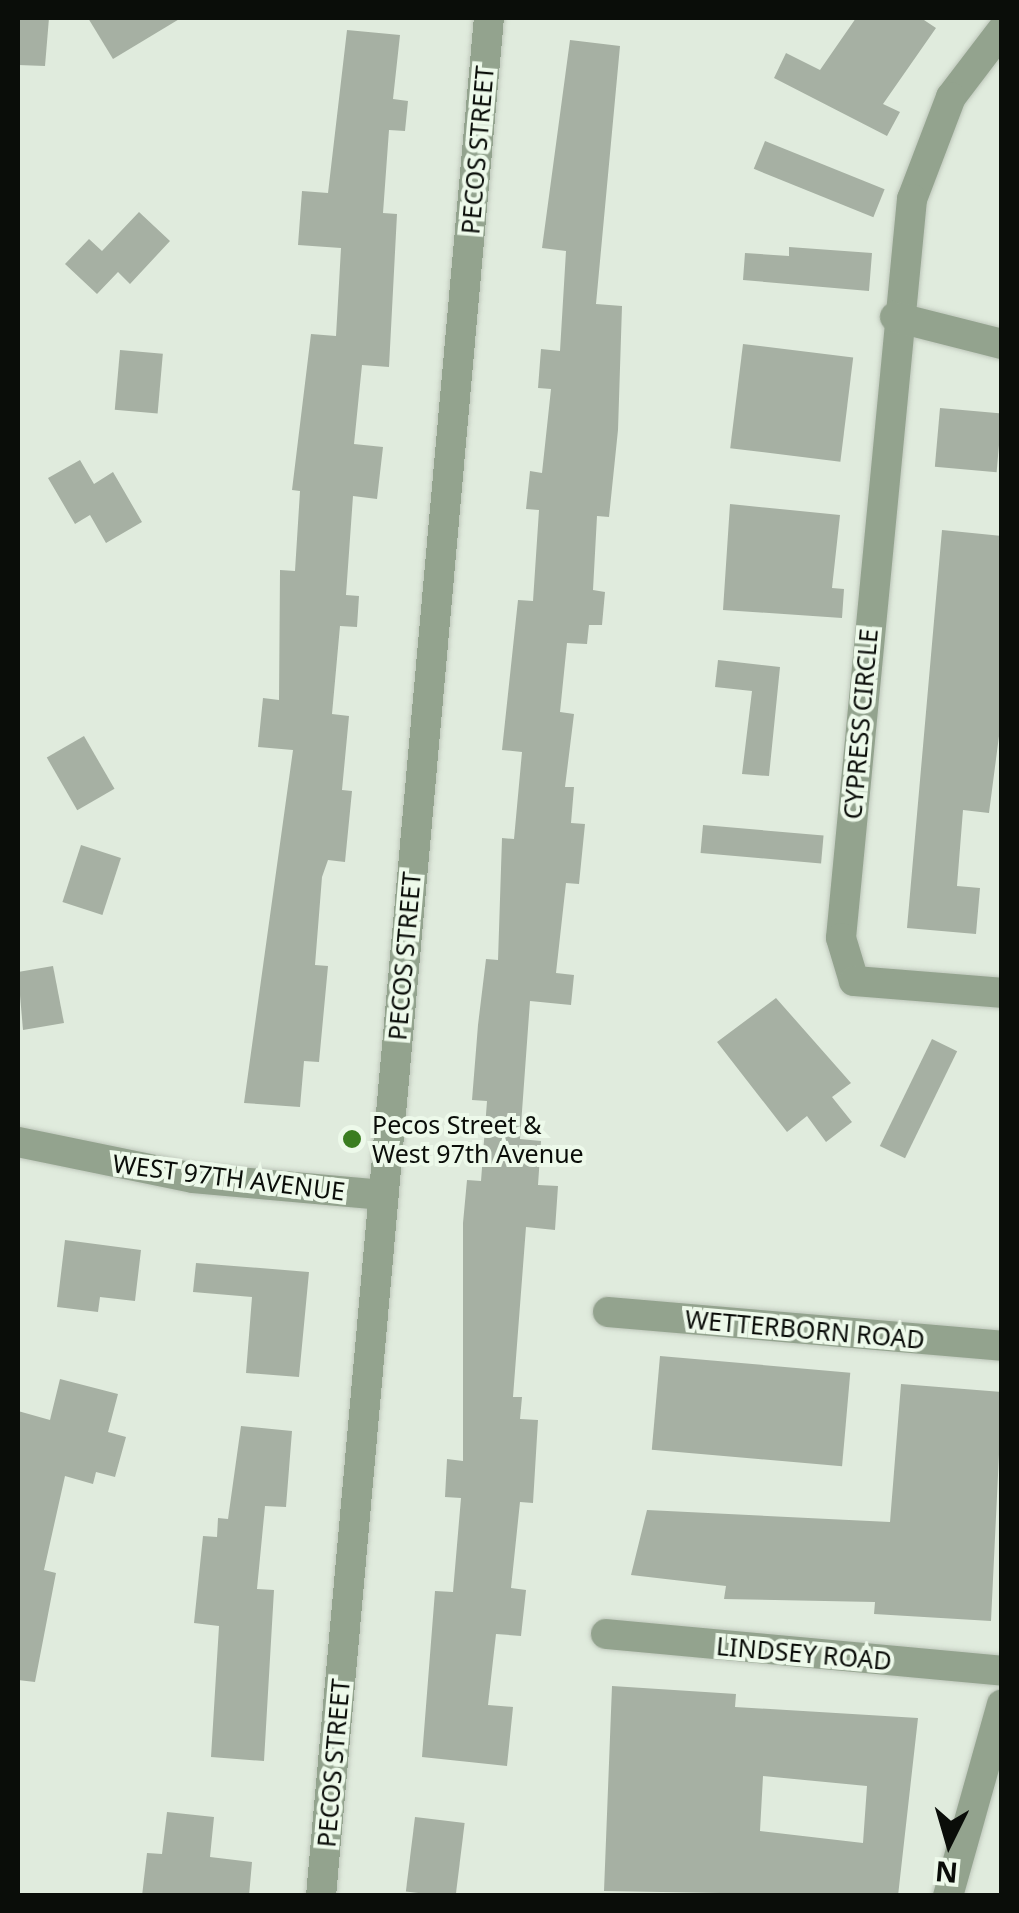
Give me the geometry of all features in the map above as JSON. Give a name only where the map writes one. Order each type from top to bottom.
[{"type":"street","name":"PECOS STREET","points":[[322,1896],[489,18]]},
{"type":"street","points":[[1002,30],[932,137],[895,317],[1002,344]]},
{"type":"street","name":"CYPRESS CIRCLE","points":[[895,317],[841,938],[854,982],[1002,993]]},
{"type":"street","name":"WEST 97TH AVENUE","points":[[18,1142],[193,1178],[383,1196]]},
{"type":"street","name":"WETTERBORN ROAD","points":[[608,1312],[1002,1346]]},
{"type":"street","name":"LINDSEY ROAD","points":[[606,1634],[1002,1671]]},
{"type":"street","points":[[948,1896],[1002,1704]]},
{"type":"building","points":[[18,18],[49,18],[45,66],[18,65]]},
{"type":"building","points":[[88,18],[181,18],[113,59]]},
{"type":"building","points":[[856,18],[921,18],[936,28],[883,104],[900,112],[887,136],[774,78],[786,53],[820,70]]},
{"type":"building","points":[[347,30],[400,35],[393,99],[408,101],[405,131],[389,130],[383,213],[397,214],[389,367],[362,365],[354,444],[383,447],[377,499],[353,496],[346,595],[359,596],[357,627],[340,626],[332,714],[349,716],[342,790],[352,791],[345,862],[328,860],[322,877],[315,965],[328,966],[319,1062],[304,1061],[300,1107],[244,1103],[293,750],[258,747],[263,698],[279,700],[280,570],[295,571],[300,491],[292,490],[311,334],[336,336],[341,248],[298,245],[302,191],[328,193]]},
{"type":"building","points":[[570,40],[620,46],[596,304],[622,306],[618,430],[609,517],[597,516],[593,590],[605,592],[602,625],[589,625],[587,644],[567,643],[560,712],[574,714],[565,787],[574,787],[571,823],[585,824],[579,884],[566,883],[556,973],[574,975],[571,1005],[530,1001],[520,1139],[541,1141],[538,1185],[558,1186],[555,1230],[526,1227],[513,1397],[522,1397],[520,1419],[538,1420],[533,1503],[520,1502],[511,1588],[526,1590],[521,1636],[496,1634],[488,1705],[513,1707],[507,1766],[422,1757],[435,1591],[453,1592],[461,1498],[445,1497],[447,1459],[463,1461],[463,1223],[467,1180],[481,1181],[487,1101],[472,1100],[478,1025],[486,959],[498,960],[502,838],[514,839],[522,752],[502,750],[518,600],[533,601],[539,510],[526,509],[530,471],[542,473],[551,389],[538,388],[541,349],[560,351],[566,251],[542,248]]},
{"type":"building","points":[[765,141],[885,189],[873,217],[754,169]]},
{"type":"building","points":[[139,212],[170,241],[130,284],[118,272],[97,294],[65,264],[89,239],[102,251]]},
{"type":"building","points":[[789,247],[872,253],[869,291],[743,280],[745,253],[789,256]]},
{"type":"building","points":[[743,344],[853,358],[840,462],[730,448]]},
{"type":"building","points":[[120,350],[163,354],[158,414],[115,410]]},
{"type":"building","points":[[940,408],[1002,413],[997,472],[935,467]]},
{"type":"building","points":[[80,460],[94,484],[113,472],[142,522],[106,543],[90,515],[75,524],[48,478]]},
{"type":"building","points":[[730,504],[840,515],[832,588],[844,589],[842,618],[723,610]]},
{"type":"building","points":[[942,530],[1002,536],[1002,713],[989,813],[963,810],[957,886],[980,888],[976,934],[907,928]]},
{"type":"building","points":[[718,660],[780,667],[769,776],[742,774],[752,691],[715,687]]},
{"type":"building","points":[[84,736],[114,789],[77,810],[47,758]]},
{"type":"building","points":[[703,825],[824,836],[821,863],[701,853]]},
{"type":"building","points":[[81,845],[121,858],[102,915],[62,902]]},
{"type":"building","points":[[53,966],[64,1023],[23,1030],[18,972]]},
{"type":"building","points":[[776,998],[851,1083],[832,1097],[852,1122],[826,1142],[807,1116],[787,1132],[717,1042]]},
{"type":"building","points":[[932,1039],[957,1051],[905,1158],[880,1146]]},
{"type":"building","points":[[65,1240],[141,1250],[135,1301],[100,1297],[98,1312],[57,1307]]},
{"type":"building","points":[[196,1263],[309,1272],[299,1377],[246,1373],[252,1297],[193,1292]]},
{"type":"building","points":[[660,1356],[850,1373],[842,1466],[652,1450]]},
{"type":"building","points":[[60,1379],[118,1394],[108,1432],[126,1437],[115,1477],[96,1472],[93,1484],[65,1476],[44,1570],[56,1573],[35,1682],[18,1680],[18,1411],[50,1420]]},
{"type":"building","points":[[901,1384],[1002,1392],[991,1621],[874,1614],[875,1602],[724,1599],[726,1586],[631,1575],[647,1510],[890,1522]]},
{"type":"building","points":[[241,1426],[292,1431],[286,1507],[265,1506],[257,1589],[274,1590],[264,1761],[211,1757],[219,1626],[194,1623],[203,1536],[217,1537],[218,1518],[228,1519]]},
{"type":"building","points":[[612,1686],[736,1694],[735,1707],[918,1718],[898,1896],[604,1891]],"holes":[[[763,1776],[867,1786],[863,1843],[760,1831]]]},
{"type":"building","points":[[167,1812],[214,1817],[210,1857],[252,1862],[249,1896],[142,1896],[147,1853],[162,1854]]},
{"type":"building","points":[[415,1817],[465,1823],[456,1896],[406,1891]]},
{"type":"place","name":"Pecos Street & West 97th Avenue","points":[[352,1139]]}]
